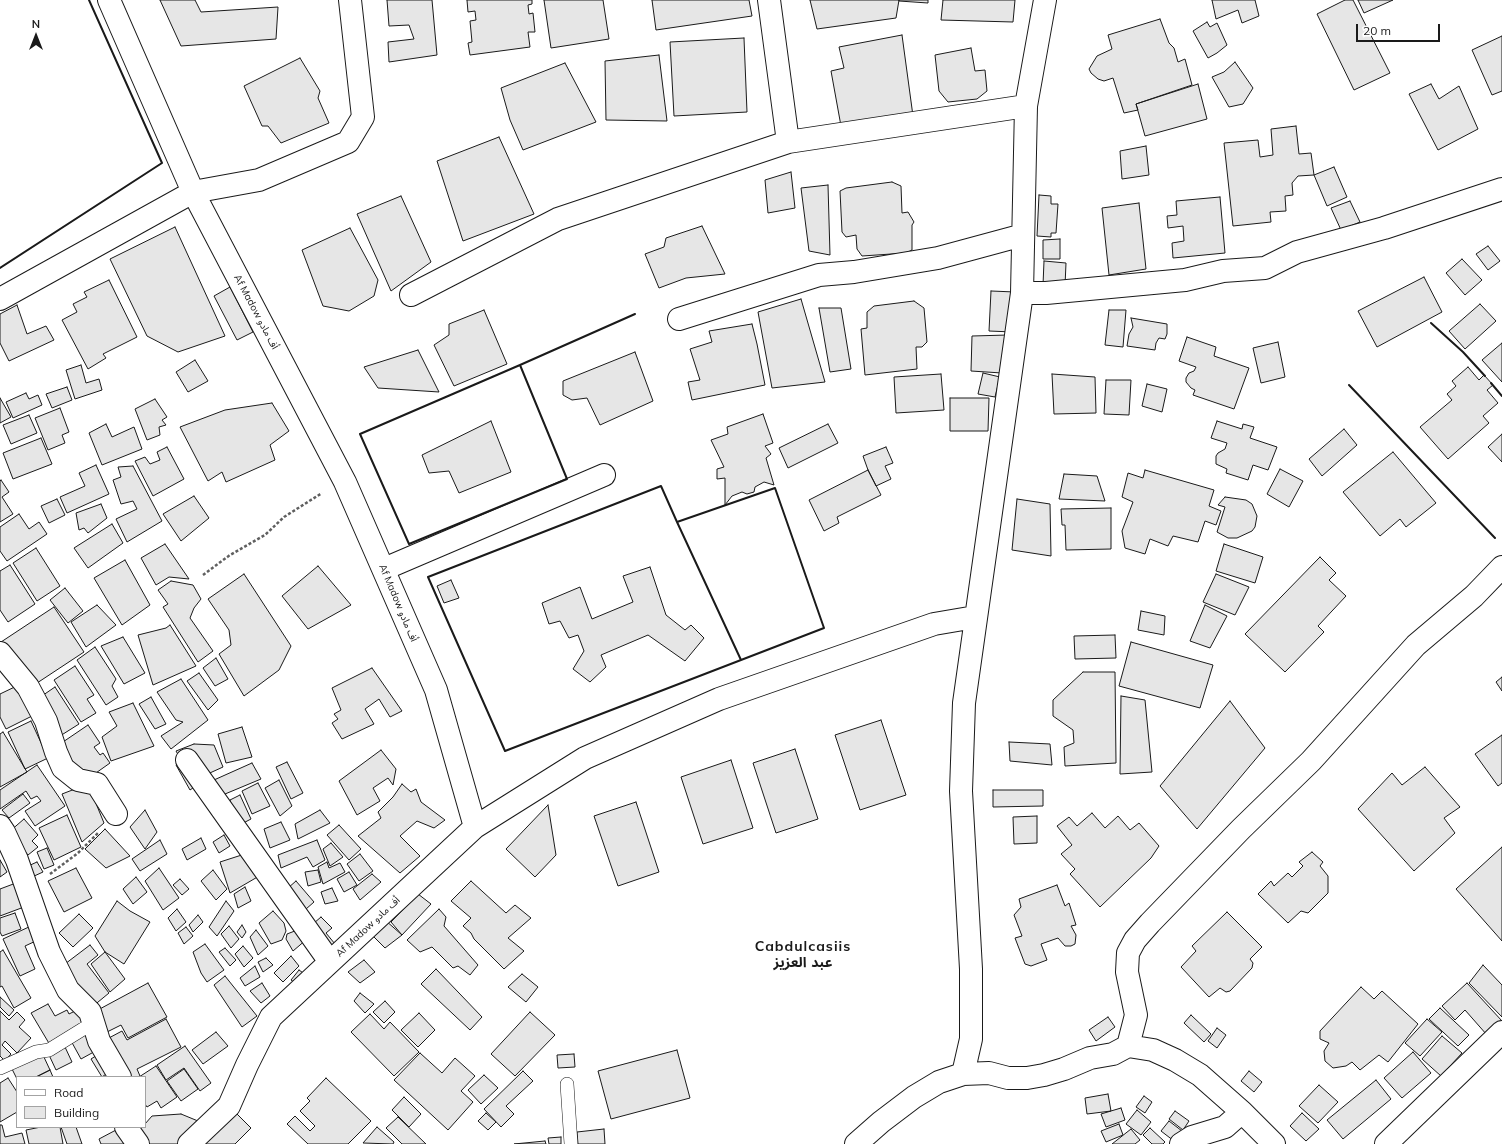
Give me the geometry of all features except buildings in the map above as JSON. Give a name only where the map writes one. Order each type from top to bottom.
[{"type":"street","name":"Af Madow أف مادو","points":[[109,0],[193,192],[345,482],[384,569],[436,690],[475,827],[271,1018],[247,1065],[229,1106],[189,1144]]},
{"type":"street","points":[[0,299],[193,192],[259,180],[348,142],[363,117],[350,0]]},
{"type":"street","points":[[769,0],[788,142]]},
{"type":"street","points":[[963,1074],[971,1039],[971,969],[961,791],[964,703],[1022,293],[1022,235],[1026,106],[1050,2]]},
{"type":"street","points":[[411,295],[558,219],[788,142],[1026,106]]},
{"type":"street","points":[[1022,293],[1046,293],[1185,280],[1223,271],[1265,268],[1297,252],[1384,228],[1502,189]]},
{"type":"street","points":[[679,319],[819,275],[854,272],[938,258],[1022,235]]},
{"type":"street","points":[[384,569],[604,475]]},
{"type":"street","points":[[1128,1046],[1136,1015],[1127,972],[1128,953],[1135,940],[1191,880],[1311,761],[1416,645],[1474,596],[1502,567]]},
{"type":"street","points":[[475,827],[585,758],[719,699],[934,624],[975,617]]},
{"type":"street","points":[[0,653],[28,687],[46,721],[63,768],[78,780],[97,784],[116,814]]},
{"type":"street","points":[[186,760],[330,962]]},
{"type":"street","points":[[0,826],[16,860],[49,952],[68,990],[90,1012],[99,1041],[119,1076]]},
{"type":"street","points":[[1386,1144],[1502,1032]]},
{"type":"street","points":[[856,1144],[880,1122],[914,1097],[939,1082],[963,1074],[989,1073],[1008,1078],[1027,1078],[1038,1076],[1064,1070],[1090,1058],[1113,1054],[1128,1046],[1153,1050],[1175,1060],[1200,1075],[1242,1112],[1274,1144]]},
{"type":"street","points":[[1181,1144],[1192,1137],[1225,1128],[1242,1112]]},
{"type":"street","points":[[127,1128],[138,1144]]},
{"type":"lane","points":[[0,1068],[36,1052],[49,1050],[94,1024]]},
{"type":"lane","points":[[567,1084],[571,1144]]},
{"type":"path","points":[[203,575],[230,555],[265,535],[284,517],[320,494],[345,482]]},
{"type":"path","points":[[24,882],[40,880],[57,870],[78,853],[116,814]]},
{"type":"wall","points":[[0,268],[162,163],[89,0]]},
{"type":"wall","points":[[520,365],[635,314]]},
{"type":"wall","points":[[1431,323],[1463,352],[1485,376]]},
{"type":"wall","points":[[520,365],[567,479],[409,544],[360,434],[520,365]]},
{"type":"wall","points":[[1491,383],[1502,396]]},
{"type":"wall","points":[[1349,385],[1495,538]]},
{"type":"wall","points":[[677,522],[775,488],[824,628],[741,660],[677,522],[661,486],[428,577],[505,751],[741,660]]},
{"type":"district","name":"Cabdulcasiis عبد العزيز","points":[[803,956]]}]
